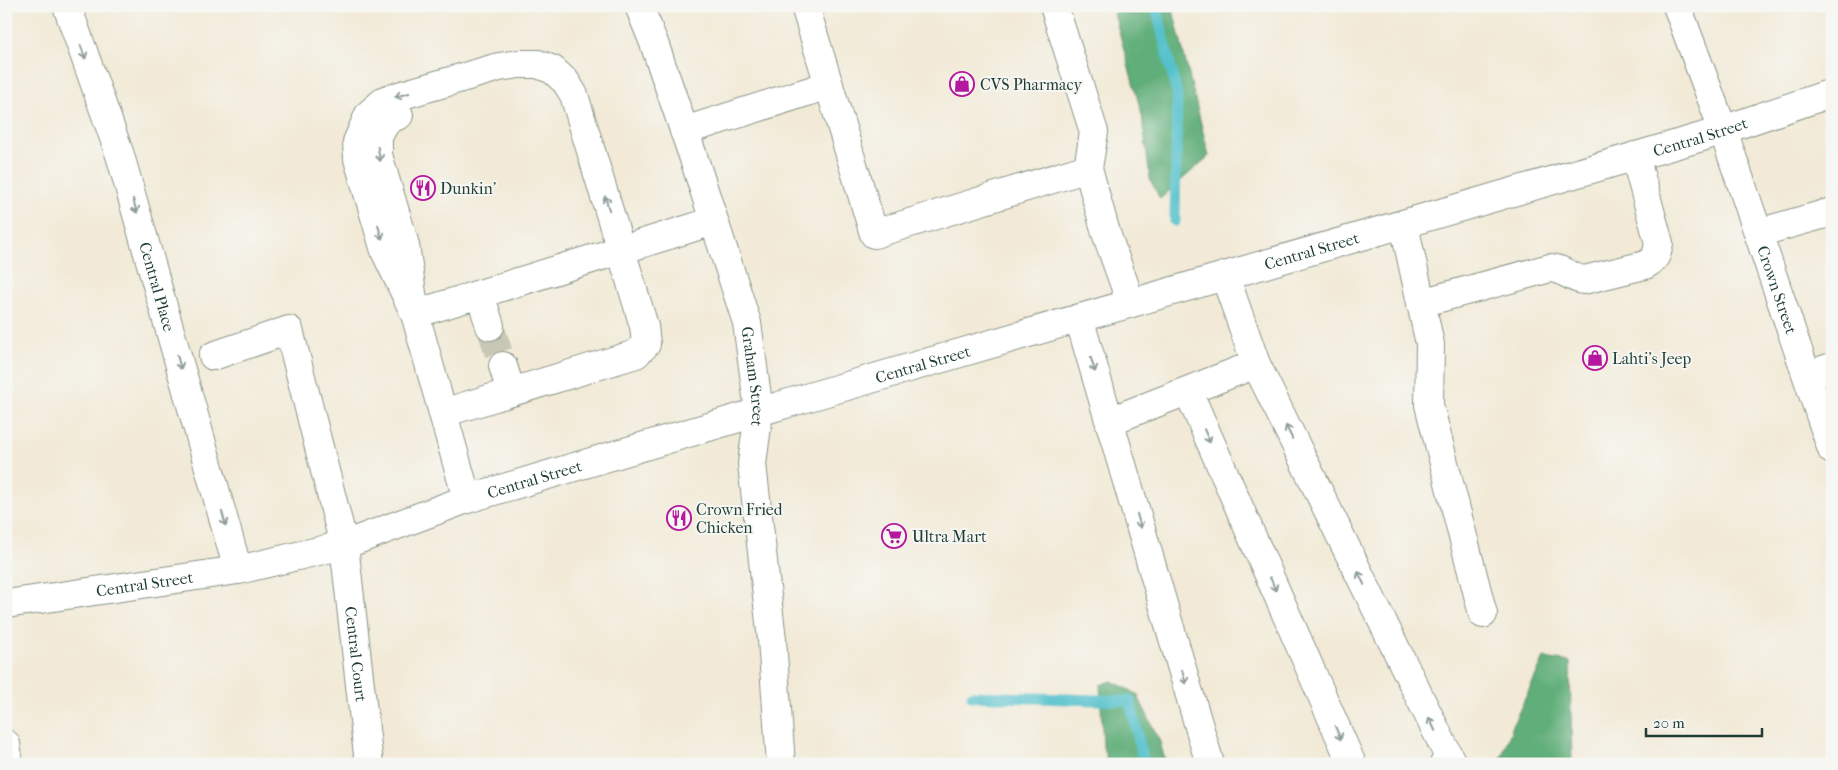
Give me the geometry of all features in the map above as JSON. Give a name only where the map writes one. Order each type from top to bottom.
[{"type":"street","name":"Central Place","points":[[67,6],[120,155],[238,570]]},
{"type":"street","name":"Graham Street","points":[[640,6],[684,131],[747,323],[759,411],[752,464],[772,640],[781,764]]},
{"type":"street","points":[[805,6],[874,234],[1088,168]]},
{"type":"street","points":[[1054,6],[1094,132],[1088,168],[1106,233],[1131,303]]},
{"type":"street","name":"Crown Street","points":[[1677,6],[1723,130],[1758,233],[1820,371],[1832,450]]},
{"type":"street","points":[[443,413],[636,354],[646,344],[644,326],[574,95],[566,82],[553,70],[538,64],[499,66],[385,100],[369,114],[357,142],[358,159],[385,251],[415,314],[467,499]]},
{"type":"street","points":[[684,131],[829,85]]},
{"type":"street","name":"Central Street","points":[[6,604],[238,570],[344,545],[467,499],[759,411],[1404,225],[1723,130],[1832,93]]},
{"type":"street","points":[[1421,303],[1550,268],[1557,268],[1578,279],[1584,280],[1646,265],[1653,261],[1656,257],[1659,243],[1635,156]]},
{"type":"street","points":[[1758,233],[1832,212]]},
{"type":"street","points":[[415,314],[714,221]]},
{"type":"street","points":[[1404,225],[1431,351],[1429,405],[1482,614]]},
{"type":"street","points":[[1225,276],[1256,364],[1451,761],[1444,764]]},
{"type":"street","points":[[480,294],[490,326]]},
{"type":"street","points":[[1079,318],[1210,764]]},
{"type":"street","name":"Central Court","points":[[213,356],[289,330],[344,545],[369,764]]},
{"type":"street","points":[[1110,421],[1256,364]]},
{"type":"street","points":[[502,366],[510,392]]},
{"type":"street","points":[[1188,391],[1352,764]]},
{"type":"street","points":[[6,744],[9,764]]},
{"type":"green space","points":[[1112,6],[1172,6],[1209,156],[1160,199],[1150,179],[1142,115]]},
{"type":"green space","points":[[1544,658],[1570,662],[1572,764],[1499,764],[1515,720]]},
{"type":"green space","points":[[1112,681],[1137,694],[1160,742],[1166,764],[1108,764],[1103,747],[1100,685]]},
{"type":"waterway","points":[[1156,6],[1177,94],[1175,221]]},
{"type":"waterway","points":[[972,696],[1130,701],[1144,764]]},
{"type":"tunnel","points":[[490,326],[503,366]]},
{"type":"place","name":"CVS Pharmacy","points":[[962,84]]},
{"type":"place","name":"Dunkin'","points":[[423,188]]},
{"type":"place","name":"Lahti's Jeep","points":[[1595,358]]},
{"type":"place","name":"Crown Fried Chicken","points":[[679,518]]},
{"type":"place","name":"Ultra Mart","points":[[894,536]]}]
